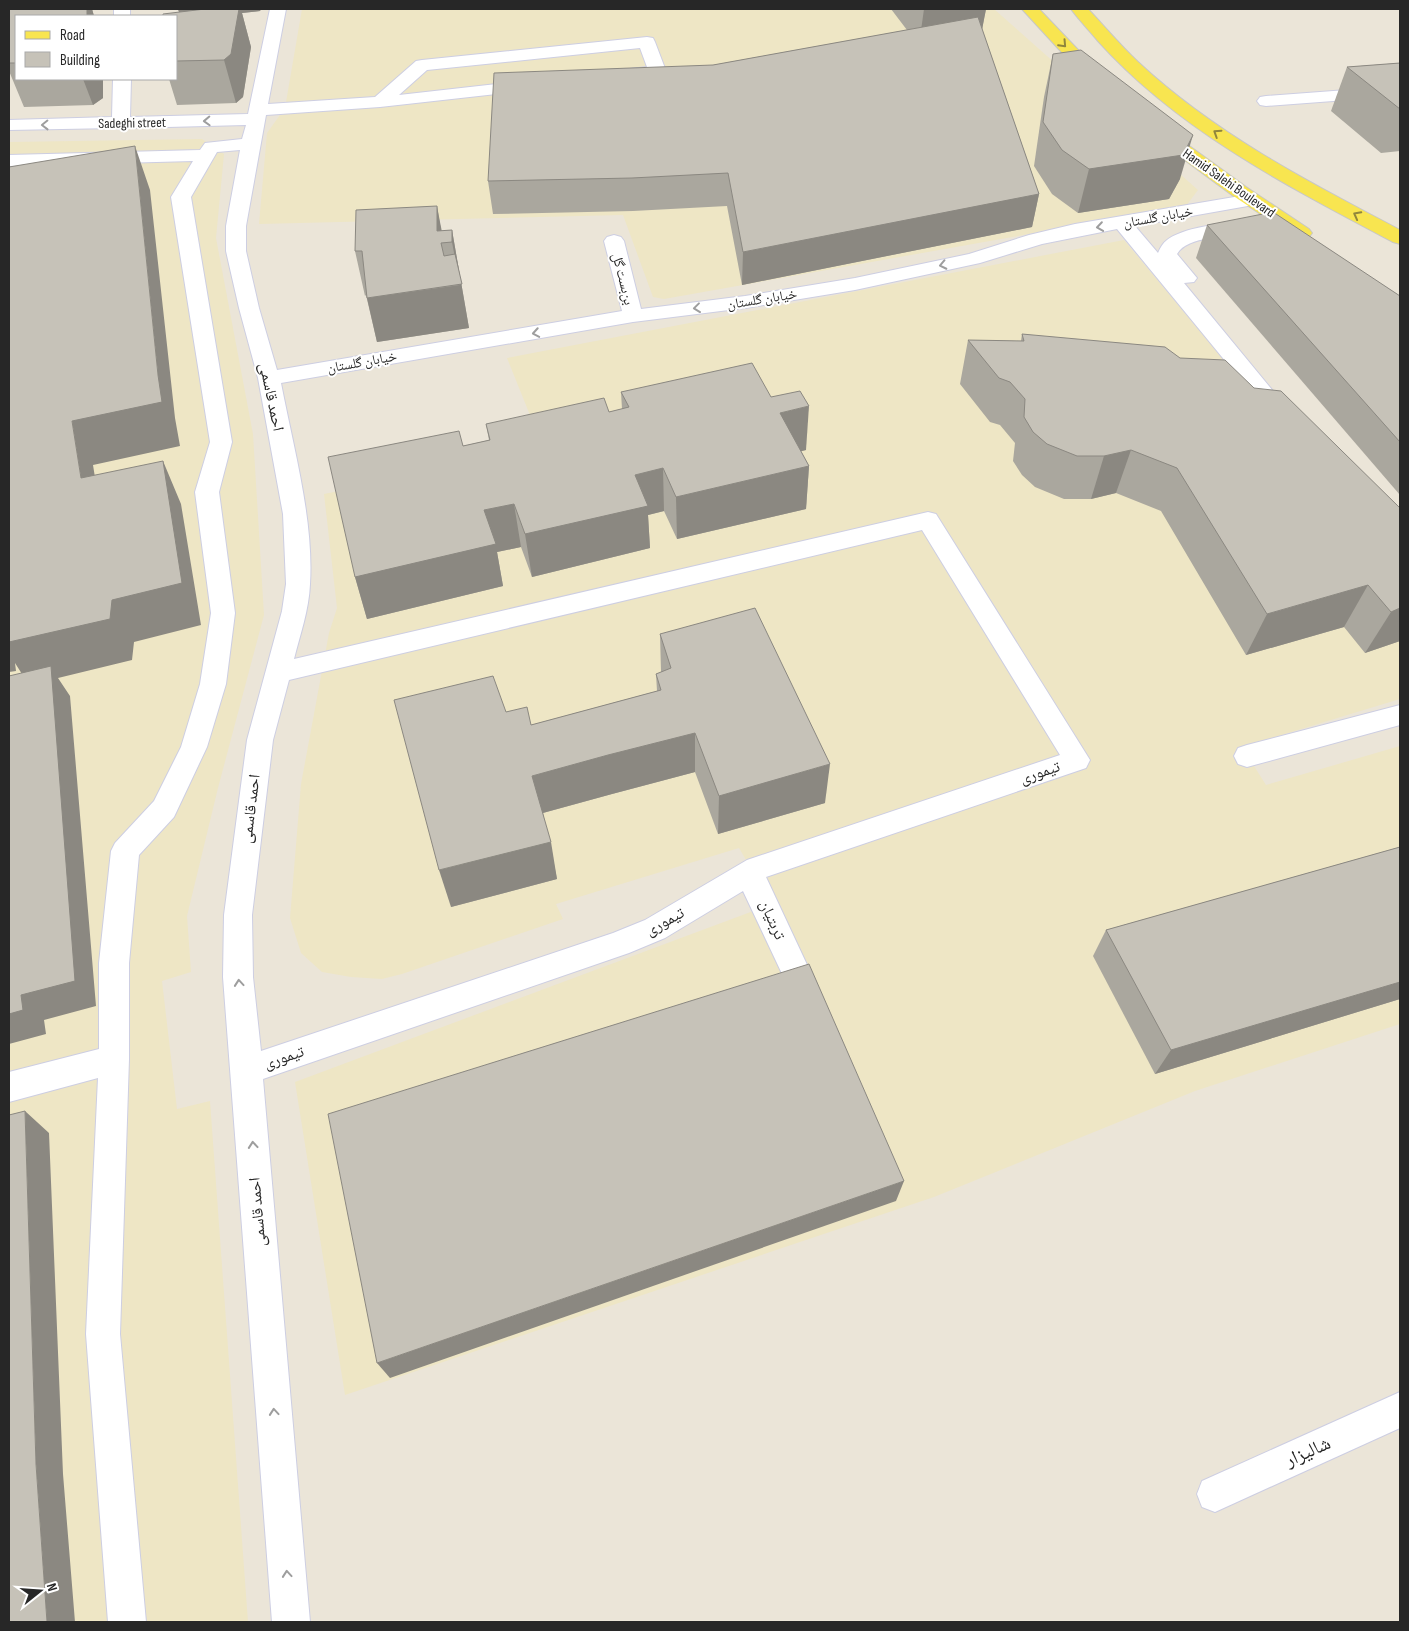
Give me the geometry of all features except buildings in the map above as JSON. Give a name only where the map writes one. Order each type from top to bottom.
[{"type":"main road","points":[[1030,9],[1110,92]]},
{"type":"main road","points":[[1078,9],[1138,71],[1203,124],[1285,177],[1400,238]]},
{"type":"main road","name":"Hamid Salehi Boulevard","points":[[1140,117],[1177,147],[1312,240]]},
{"type":"street","name":"احمد قاسمی","points":[[278,9],[236,226],[236,252],[249,308],[269,378],[295,514],[298,576],[294,611],[260,740],[238,915],[238,977],[291,1622]]},
{"type":"street","points":[[127,1622],[103,1334],[114,1060],[114,963],[126,852],[164,809],[194,747],[213,684],[223,613],[207,492],[221,442],[181,196],[211,147],[255,124],[380,102],[657,71],[647,42],[422,65],[380,102]]},
{"type":"street","points":[[122,80],[122,124]]},
{"type":"street","points":[[1266,101],[1400,91]]},
{"type":"street","name":"Sadeghi street","points":[[9,125],[255,124]]},
{"type":"street","points":[[9,160],[206,156]]},
{"type":"street","name":"خیابان گلستان","points":[[269,378],[633,316],[745,302],[854,284],[973,259],[1075,230],[1208,209],[1252,200]]},
{"type":"street","points":[[1208,209],[1223,230]]},
{"type":"street","points":[[1123,223],[1300,436]]},
{"type":"street","points":[[1210,307],[1167,254],[1174,244],[1223,230],[1259,228],[1312,240]]},
{"type":"street","name":"بن‌‌بست گل","points":[[614,241],[633,316]]},
{"type":"street","name":"تیموری","points":[[247,1070],[619,944],[655,929],[749,872],[1077,760],[928,520],[278,673]]},
{"type":"street","points":[[1248,756],[1400,715]]},
{"type":"street","name":"تربتیان","points":[[749,872],[794,969]]},
{"type":"street","points":[[9,1087],[114,1060]]},
{"type":"street","name":"شالیزار","points":[[1215,1494],[1400,1410]]},
{"type":"shaded area","points":[[302,9],[994,9],[1198,190],[1186,206],[664,299],[653,297],[623,215],[259,224],[267,133],[285,108]]},
{"type":"shaded area","points":[[202,139],[224,154],[216,238],[253,434],[264,615],[218,788],[187,916],[191,972],[162,981],[177,1109],[210,1101],[248,1622],[9,1622],[9,142]]},
{"type":"shaded area","points":[[1124,240],[1400,570],[1400,699],[1242,747],[1266,785],[1400,746],[1400,1024],[1195,1091],[934,1197],[345,1395],[295,1082],[772,904],[739,848],[556,904],[563,919],[402,974],[382,979],[351,977],[322,972],[301,953],[290,918],[301,784],[329,633],[337,608],[324,494],[544,450],[507,358]]}]
